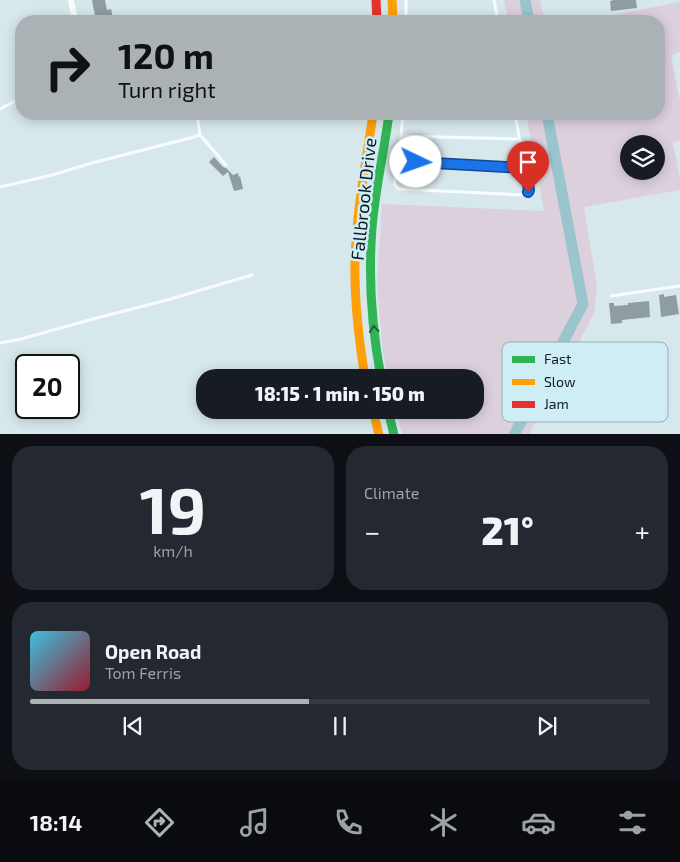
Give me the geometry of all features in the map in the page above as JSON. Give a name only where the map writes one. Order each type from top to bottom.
[{"type":"main road","points":[[376,0],[377,15]]},
{"type":"main road","points":[[392,0],[393,15]]},
{"type":"main road","name":"Fallbrook Drive","points":[[364,369],[358,322],[355,263],[357,226],[372,120]]},
{"type":"main road","name":"Fallbrook Drive","points":[[380,369],[372,302],[372,228],[388,120]]},
{"type":"main road","points":[[375,419],[379,434]]},
{"type":"main road","points":[[390,419],[394,434]]},
{"type":"street","points":[[71,0],[74,15]]},
{"type":"lane","points":[[406,0],[406,15]]},
{"type":"lane","points":[[494,0],[497,15]]},
{"type":"lane","points":[[0,109],[15,101]]},
{"type":"lane","points":[[198,120],[200,135],[226,165]]},
{"type":"lane","points":[[402,120],[394,184],[398,189],[526,195],[529,190],[516,120]]},
{"type":"lane","points":[[0,187],[200,135]]},
{"type":"lane","points":[[401,136],[519,139]]},
{"type":"lane","points":[[397,160],[525,168]]},
{"type":"lane","points":[[0,343],[167,300],[252,275]]},
{"type":"lane","points":[[611,296],[680,286]]},
{"type":"shaded area","points":[[504,0],[540,0],[544,15],[507,15]]},
{"type":"shaded area","points":[[680,2],[680,52],[671,55],[680,101],[680,140],[673,142],[680,190],[584,207],[597,287],[594,314],[579,342],[502,342],[502,422],[536,422],[529,434],[402,434],[398,419],[484,419],[484,369],[387,369],[383,354],[377,284],[382,204],[544,211],[527,120],[665,120],[665,15],[612,15]]},
{"type":"building","points":[[92,0],[105,0],[107,10],[111,9],[112,15],[95,15]]},
{"type":"building","points":[[636,0],[637,8],[611,11],[610,1]]},
{"type":"building","points":[[214,157],[233,175],[238,173],[243,189],[234,191],[228,172],[223,176],[209,162]]},
{"type":"building","points":[[664,294],[664,297],[676,295],[679,314],[661,317],[659,295]]},
{"type":"building","points":[[649,301],[650,317],[622,320],[622,323],[611,324],[609,303],[614,303],[614,306]]},
{"type":"waterway","points":[[525,0],[528,15]]},
{"type":"waterway","points":[[548,120],[583,304],[563,342]]},
{"type":"waterway","points":[[515,434],[521,422]]},
{"type":"traffic: fast","points":[[380,369],[375,341],[370,266],[375,200],[388,120]]},
{"type":"traffic: fast","points":[[390,419],[394,434]]},
{"type":"traffic: slow","points":[[392,0],[393,15]]},
{"type":"traffic: slow","points":[[364,369],[357,321],[355,263],[359,207],[372,120]]},
{"type":"traffic: slow","points":[[375,419],[379,434]]},
{"type":"traffic: jam","points":[[376,0],[377,15]]},
{"type":"route","points":[[416,162],[525,168],[528,192]]}]
